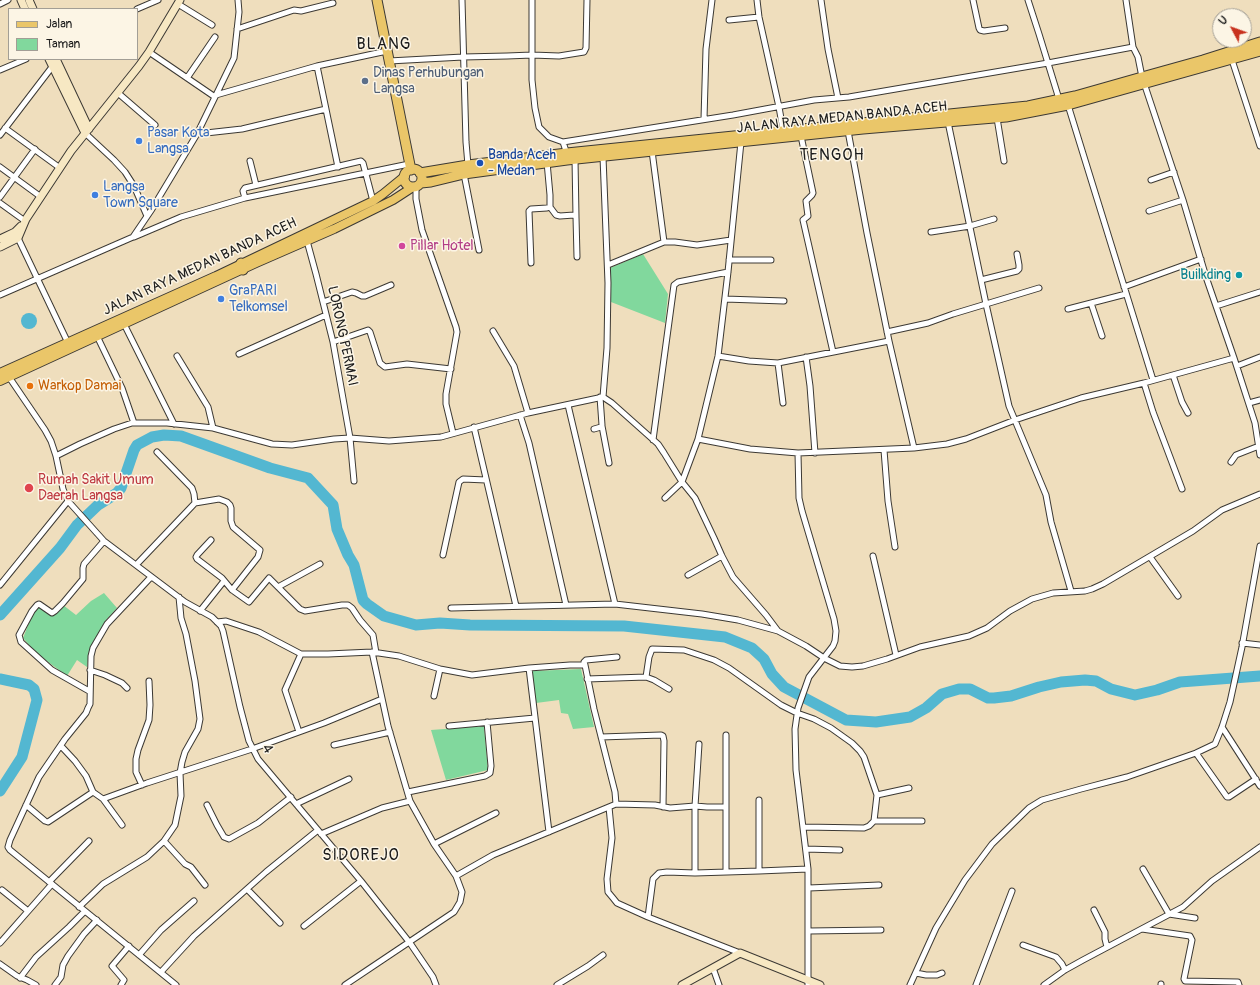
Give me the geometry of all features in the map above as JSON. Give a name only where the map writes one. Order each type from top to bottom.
[{"type":"highway","points":[[378,0],[408,170],[405,178],[406,183],[417,185],[422,178],[420,173],[416,170],[408,170]]},
{"type":"highway","name":"JALAN RAYA MEDAN BANDA ACEH","points":[[1177,71],[1260,42]]},
{"type":"highway","name":"JALAN RAYA MEDAN BANDA ACEH","points":[[417,185],[464,174],[547,162],[570,157],[604,157],[848,131],[863,126],[1028,106],[1059,99],[1078,98],[1177,71],[1232,60],[1260,51]]},
{"type":"highway","name":"JALAN RAYA MEDAN BANDA ACEH","points":[[420,173],[468,165],[570,157],[783,130],[948,122],[998,118],[1068,106],[1078,98]]},
{"type":"main road","points":[[0,247],[16,235],[60,168],[149,52],[179,2]]},
{"type":"main road","points":[[49,60],[87,131]]},
{"type":"main road","points":[[56,60],[87,131]]},
{"type":"main road","name":"JALAN RAYA MEDAN BANDA ACEH","points":[[0,374],[69,346],[242,267],[373,201],[383,194],[408,170]]},
{"type":"main road","points":[[0,381],[69,346],[124,324],[242,267],[334,229],[393,200],[417,185]]},
{"type":"main road","points":[[0,239],[16,235]]},
{"type":"main road","points":[[682,985],[740,953],[808,983],[820,985]]},
{"type":"street","points":[[0,4],[8,0]]},
{"type":"street","points":[[138,9],[158,0]]},
{"type":"street","points":[[134,237],[197,134],[234,58],[239,12],[238,0]]},
{"type":"street","points":[[462,0],[468,165]]},
{"type":"street","points":[[532,0],[532,80],[539,127],[549,137],[563,142],[704,120],[814,100],[838,98],[1133,48]]},
{"type":"street","points":[[389,61],[463,57],[532,55],[559,56],[584,51],[586,48],[587,0]]},
{"type":"street","points":[[704,120],[706,48],[712,0]]},
{"type":"street","points":[[757,0],[759,17],[783,130]]},
{"type":"street","points":[[822,0],[828,48],[838,98]]},
{"type":"street","points":[[973,0],[980,30],[984,31],[1005,28]]},
{"type":"street","points":[[1028,0],[1059,99]]},
{"type":"street","points":[[1126,0],[1133,48],[1138,57],[1143,80],[1174,172],[1216,306],[1249,403],[1258,422],[1260,455]]},
{"type":"street","points":[[179,2],[212,25]]},
{"type":"street","points":[[237,30],[294,10],[301,11],[333,3]]},
{"type":"street","points":[[729,20],[759,17]]},
{"type":"street","points":[[187,78],[215,37]]},
{"type":"street","points":[[149,52],[215,96],[317,66],[387,51]]},
{"type":"street","points":[[0,70],[24,60]]},
{"type":"street","points":[[1232,60],[1260,146]]},
{"type":"street","points":[[317,66],[338,167]]},
{"type":"street","points":[[0,135],[52,67]]},
{"type":"street","points":[[118,93],[155,125]]},
{"type":"street","points":[[1068,106],[1153,380]]},
{"type":"street","points":[[197,134],[242,129],[326,109]]},
{"type":"street","points":[[998,118],[1004,161]]},
{"type":"street","points":[[948,122],[1009,406],[1046,495],[1051,522],[1071,591]]},
{"type":"street","points":[[5,128],[60,168]]},
{"type":"street","points":[[87,131],[91,139],[125,172],[134,186],[148,216]]},
{"type":"street","points":[[848,131],[887,332],[914,448]]},
{"type":"street","points":[[801,136],[813,193],[806,201],[808,216],[803,220],[833,352]]},
{"type":"street","points":[[563,142],[570,157],[578,257]]},
{"type":"street","points":[[665,498],[682,482],[698,439],[718,356],[741,142]]},
{"type":"street","points":[[0,197],[35,149]]},
{"type":"street","points":[[652,151],[664,242]]},
{"type":"street","points":[[604,157],[608,264],[607,348],[601,397],[602,426],[609,463]]},
{"type":"street","points":[[250,161],[256,186]]},
{"type":"street","points":[[245,198],[243,191],[244,189],[361,161],[363,163],[373,201]]},
{"type":"street","points":[[547,162],[550,207],[556,215],[574,215],[576,217]]},
{"type":"street","points":[[0,166],[41,197]]},
{"type":"street","points":[[0,295],[181,217],[245,198],[366,173],[408,170]]},
{"type":"street","points":[[1151,180],[1174,172]]},
{"type":"street","points":[[464,174],[479,250]]},
{"type":"street","points":[[417,185],[416,199],[422,230],[457,332],[446,394],[446,404],[453,433]]},
{"type":"street","points":[[1149,211],[1183,200]]},
{"type":"street","points":[[0,203],[24,222]]},
{"type":"street","points":[[530,263],[529,210],[550,207]]},
{"type":"street","points":[[931,232],[970,226],[994,219]]},
{"type":"street","points":[[16,235],[69,346]]},
{"type":"street","points":[[608,264],[664,242],[697,245],[731,240]]},
{"type":"street","name":"LORONG PERMAI","points":[[307,241],[333,342],[350,438],[354,481]]},
{"type":"street","points":[[981,280],[1017,271],[1019,269],[1017,254]]},
{"type":"street","points":[[1124,287],[1201,259]]},
{"type":"street","points":[[729,260],[772,260]]},
{"type":"street","points":[[653,440],[674,285],[678,282],[728,272]]},
{"type":"street","points":[[323,302],[352,292],[365,296],[392,285]]},
{"type":"street","points":[[887,332],[928,323],[1039,288]]},
{"type":"street","points":[[1216,306],[1260,292]]},
{"type":"street","points":[[1068,309],[1126,294]]},
{"type":"street","points":[[725,299],[784,301]]},
{"type":"street","points":[[1091,303],[1102,336]]},
{"type":"street","points":[[239,354],[326,315]]},
{"type":"street","points":[[124,324],[174,424]]},
{"type":"street","points":[[333,342],[368,330],[380,363],[385,367],[407,364],[451,369]]},
{"type":"street","points":[[493,331],[514,366],[528,413]]},
{"type":"street","points":[[97,336],[122,388],[134,423]]},
{"type":"street","points":[[718,356],[749,362],[778,363],[889,341]]},
{"type":"street","points":[[177,356],[208,407],[213,428]]},
{"type":"street","points":[[806,357],[810,386],[815,453]]},
{"type":"street","points":[[1237,366],[1260,357]]},
{"type":"street","points":[[698,439],[750,449],[798,454],[914,448],[946,444],[966,439],[1015,420],[1081,398],[1144,383],[1234,358]]},
{"type":"street","points":[[778,363],[783,403]]},
{"type":"street","points":[[1173,375],[1182,402],[1188,412]]},
{"type":"street","points":[[9,377],[45,430],[56,456],[63,488],[68,501],[78,513],[104,541],[179,597],[212,617],[217,622],[226,621],[259,632],[301,654],[374,652],[399,656],[440,669],[472,675],[529,668],[584,665]]},
{"type":"street","points":[[1144,383],[1153,412],[1182,488]]},
{"type":"street","points":[[56,456],[100,435],[134,423],[174,424],[213,428],[272,444],[292,445],[334,438],[389,441],[441,437],[528,413],[601,397],[606,398],[658,444],[682,482],[695,498],[728,571],[778,631]]},
{"type":"street","points":[[1249,403],[1260,400]]},
{"type":"street","points":[[568,405],[615,604]]},
{"type":"street","points":[[520,415],[566,605]]},
{"type":"street","points":[[594,429],[602,426]]},
{"type":"street","points":[[474,427],[516,606]]},
{"type":"street","points":[[1231,462],[1236,455],[1259,446]]},
{"type":"street","points":[[884,450],[888,501],[895,547]]},
{"type":"street","points":[[157,452],[192,488],[195,503]]},
{"type":"street","points":[[798,454],[799,498],[834,619],[836,631],[833,646],[808,677],[797,710],[795,729],[796,770],[806,849],[809,888],[808,983]]},
{"type":"street","points":[[443,554],[459,482],[464,479],[486,480]]},
{"type":"street","points":[[451,608],[615,604],[702,614],[738,620],[778,631],[840,666],[863,666],[920,647],[969,636],[987,628],[1010,611],[1032,599],[1053,593],[1085,591],[1092,589],[1193,531],[1222,510],[1260,494]]},
{"type":"street","points":[[136,565],[195,503],[219,499],[227,502],[231,508],[231,521],[233,527],[260,550],[258,557],[232,590]]},
{"type":"street","points":[[0,585],[68,501]]},
{"type":"street","points":[[211,540],[196,557],[197,559],[224,581],[232,590],[250,602],[268,578],[300,609],[305,611],[348,605],[373,635],[374,652],[382,699],[410,801],[434,844],[456,876],[462,892],[460,902],[454,912],[345,985]]},
{"type":"street","points":[[89,691],[52,670],[21,642],[19,636],[32,611],[37,605],[39,604],[52,613],[55,612],[83,579],[84,564],[104,541]]},
{"type":"street","points":[[910,985],[942,917],[965,880],[992,844],[1029,808],[1042,800],[1081,788],[1127,777],[1196,753],[1215,744],[1230,702],[1260,546]]},
{"type":"street","points":[[688,575],[722,556]]},
{"type":"street","points":[[873,556],[896,655]]},
{"type":"street","points":[[1150,556],[1178,596]]},
{"type":"street","points":[[278,587],[320,564]]},
{"type":"street","points":[[151,576],[107,624],[94,648],[91,656],[89,691],[90,704],[86,713],[39,777],[8,847],[176,985]]},
{"type":"street","points":[[200,611],[224,581]]},
{"type":"street","points":[[80,907],[103,884],[143,860],[153,852],[175,825],[181,796],[180,773],[182,762],[185,752],[198,729],[200,719],[195,681],[186,634],[181,618],[179,597]]},
{"type":"street","name":"4","points":[[217,622],[223,631],[249,741],[258,759],[361,881],[410,942],[433,977],[436,985]]},
{"type":"street","points":[[1242,645],[1260,645]]},
{"type":"street","points":[[646,677],[649,657],[652,649],[684,650],[714,660],[729,668],[781,705],[797,710],[831,728],[852,743],[860,751],[868,768],[877,795],[874,820],[869,826],[864,828],[803,827]]},
{"type":"street","points":[[299,732],[285,687],[301,654]]},
{"type":"street","points":[[616,804],[615,792],[584,662],[586,660],[617,657]]},
{"type":"street","points":[[529,668],[549,832]]},
{"type":"street","points":[[434,696],[440,669]]},
{"type":"street","points":[[90,670],[122,683],[127,688]]},
{"type":"street","points":[[587,679],[646,677],[669,689]]},
{"type":"street","points":[[142,785],[136,772],[136,759],[149,720],[149,681]]},
{"type":"street","points":[[103,799],[252,749],[324,723],[382,699]]},
{"type":"street","points":[[449,726],[535,718]]},
{"type":"street","points":[[408,792],[485,776],[490,773],[487,722]]},
{"type":"street","points":[[1222,727],[1260,786]]},
{"type":"street","points":[[334,745],[390,732]]},
{"type":"street","points":[[726,735],[726,872]]},
{"type":"street","points":[[601,737],[663,736],[662,807]]},
{"type":"street","points":[[695,873],[695,806],[698,744]]},
{"type":"street","points":[[61,746],[86,776],[93,792],[103,799],[122,825]]},
{"type":"street","points":[[1196,753],[1227,797],[1256,779]]},
{"type":"street","points":[[296,804],[348,779]]},
{"type":"street","points":[[877,795],[909,788]]},
{"type":"street","points":[[26,805],[48,822],[93,792]]},
{"type":"street","points":[[207,805],[220,831],[224,836],[229,838],[258,823],[291,797]]},
{"type":"street","points":[[759,800],[759,872]]},
{"type":"street","points":[[161,972],[194,936],[266,872],[320,832],[382,808],[410,801]]},
{"type":"street","points":[[456,876],[493,856],[616,804],[670,808],[695,806],[726,807]]},
{"type":"street","points":[[609,807],[612,838],[606,879],[608,892],[617,903],[648,917],[740,953]]},
{"type":"street","points":[[434,844],[496,813]]},
{"type":"street","points":[[874,820],[922,821]]},
{"type":"street","points":[[164,840],[185,864],[191,866],[205,885]]},
{"type":"street","points":[[0,943],[89,841]]},
{"type":"street","points":[[1044,985],[1065,970],[1183,907],[1212,881],[1260,847]]},
{"type":"street","points":[[806,849],[840,850]]},
{"type":"street","points":[[648,917],[653,879],[659,873],[759,872],[808,869]]},
{"type":"street","points":[[1143,869],[1169,914]]},
{"type":"street","points":[[304,926],[361,881]]},
{"type":"street","points":[[809,888],[879,885]]},
{"type":"street","points":[[247,889],[280,923]]},
{"type":"street","points":[[2,890],[28,911]]},
{"type":"street","points":[[976,985],[1012,891]]},
{"type":"street","points":[[140,955],[161,930],[194,901]]},
{"type":"street","points":[[1094,910],[1105,932],[1107,947]]},
{"type":"street","points":[[20,978],[36,957],[85,911]]},
{"type":"street","points":[[1169,914],[1195,918]]},
{"type":"street","points":[[55,985],[61,977],[63,965],[68,956],[84,934],[97,920]]},
{"type":"street","points":[[1142,929],[1190,936],[1192,938],[1184,979],[1185,981],[1238,982],[1239,985]]},
{"type":"street","points":[[809,931],[881,930]]},
{"type":"street","points":[[1023,945],[1056,957],[1065,970]]},
{"type":"street","points":[[121,985],[124,980],[112,966],[129,946]]},
{"type":"street","points":[[557,985],[603,956]]},
{"type":"street","points":[[0,964],[20,978],[36,985]]},
{"type":"street","points":[[713,968],[719,985]]},
{"type":"street","points":[[916,973],[926,976],[942,973]]},
{"type":"green space","points":[[643,254],[668,294],[665,323],[611,302],[610,268]]},
{"type":"green space","points":[[104,593],[117,608],[106,620],[89,651],[87,667],[77,660],[67,676],[36,653],[23,638],[32,615],[39,605],[51,615],[63,605],[76,615],[91,601]]},
{"type":"green space","points":[[581,669],[594,727],[573,729],[568,714],[561,713],[559,700],[536,703],[532,671]]},
{"type":"green space","points":[[484,726],[488,770],[446,780],[431,730]]},
{"type":"water","points":[[26,313],[32,313],[37,318],[35,327],[32,329],[26,329],[21,324],[21,318]]},
{"type":"waterway","points":[[0,615],[60,548],[77,525],[98,505],[117,493],[121,488],[137,445],[152,437],[164,435],[181,436],[270,468],[308,478],[333,505],[337,529],[354,565],[363,600],[384,616],[416,625],[440,623],[470,625],[624,626],[725,637],[752,648],[764,659],[772,674],[784,687],[846,720],[876,722],[910,717],[926,708],[942,694],[959,689],[970,689],[988,698],[994,698],[1011,696],[1061,682],[1085,680],[1096,681],[1111,689],[1135,695],[1157,690],[1180,682],[1260,676]]},
{"type":"waterway","points":[[0,679],[29,685],[34,689],[37,700],[22,757],[0,791]]},
{"type":"place","name":"Dinas Perhubungan Langsa","points":[[365,81]]},
{"type":"place","name":"Pasar Kota Langsa","points":[[139,141]]},
{"type":"place","name":"Banda Aceh - Medan","points":[[480,163]]},
{"type":"place","name":"Langsa Town Square","points":[[95,195]]},
{"type":"place","name":"Pillar Hotel","points":[[402,246]]},
{"type":"place","name":"Builkding","points":[[1239,275]]},
{"type":"place","name":"GraPARI Telkomsel","points":[[221,299]]},
{"type":"place","name":"Warkop Damai","points":[[30,386]]},
{"type":"place","name":"Rumah Sakit Umum Daerah Langsa","points":[[29,488]]},
{"type":"district","name":"BLANG","points":[[384,45]]},
{"type":"district","name":"TENGOH","points":[[832,156]]},
{"type":"district","name":"SIDOREJO","points":[[361,856]]}]
